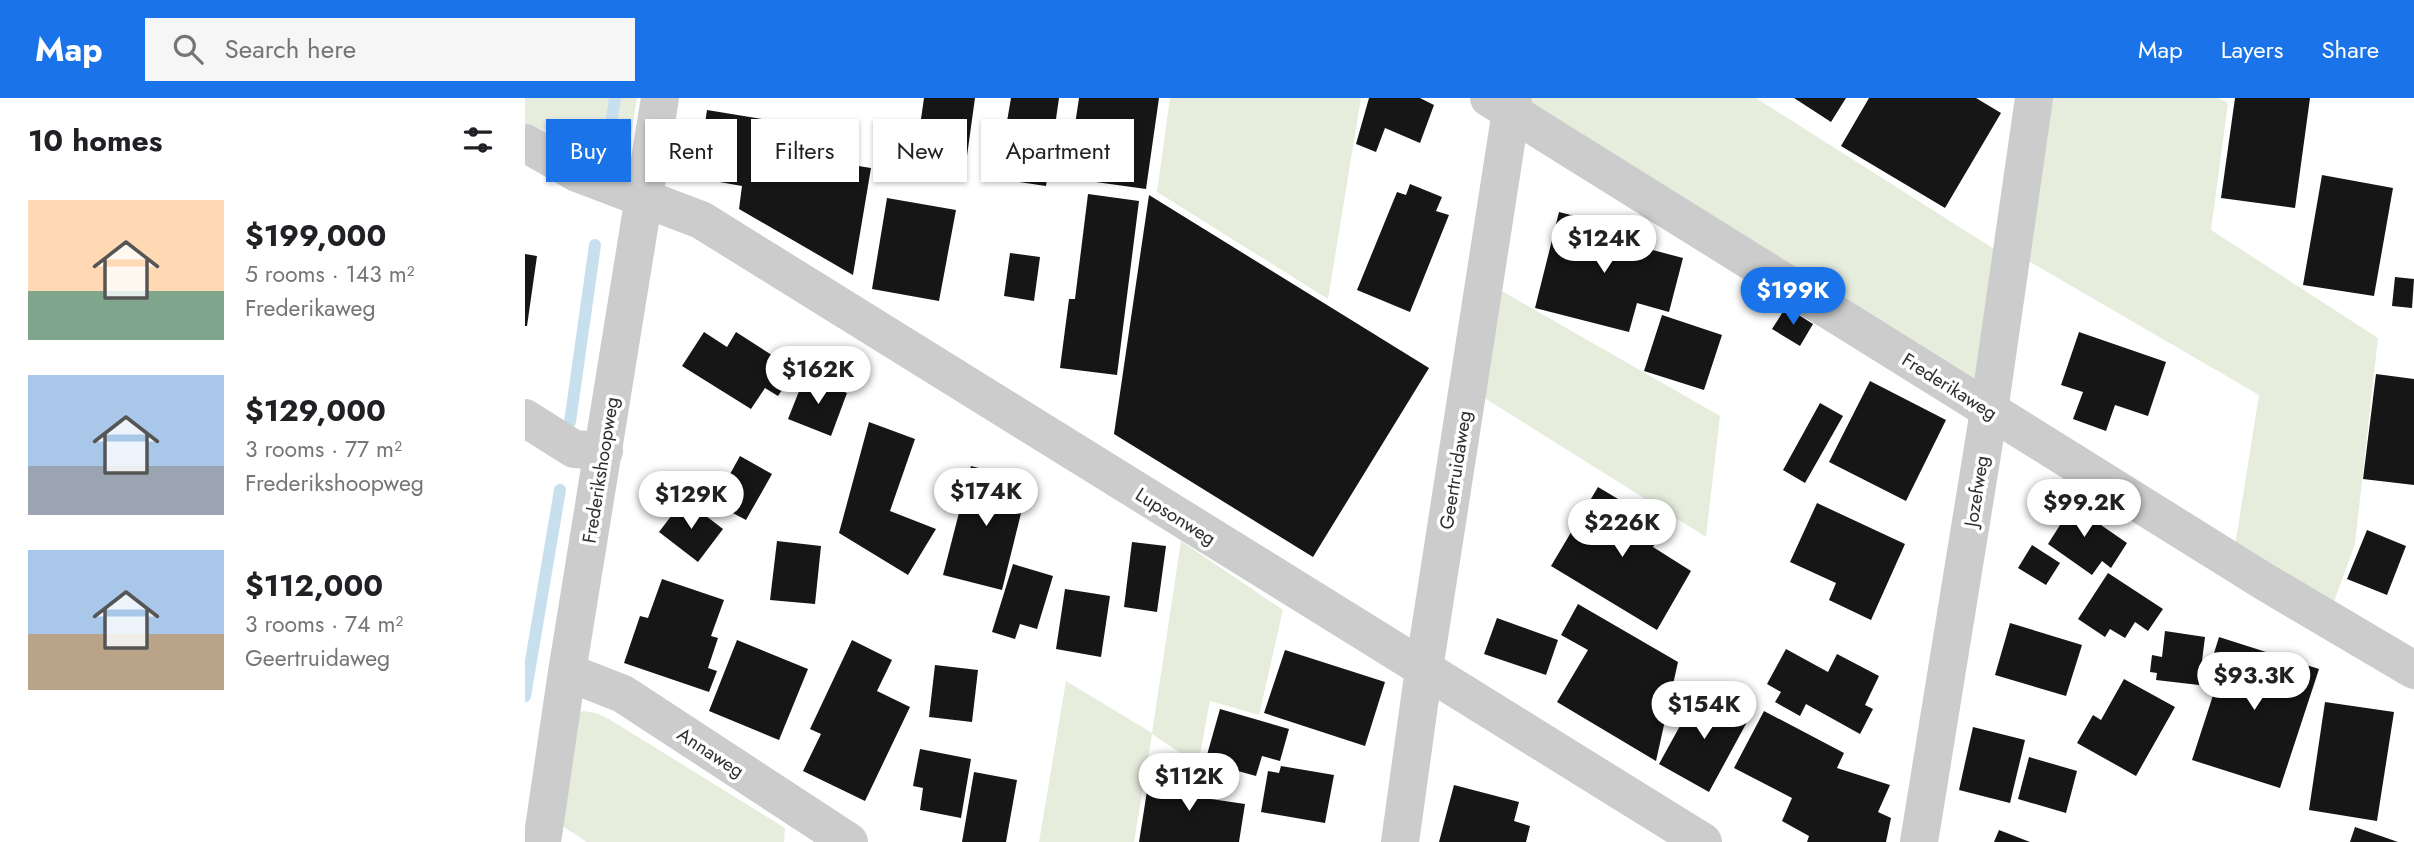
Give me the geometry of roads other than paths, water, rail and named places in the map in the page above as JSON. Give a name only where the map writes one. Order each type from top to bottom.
[{"type":"street","name":"Frederikshoopweg","points":[[542,842],[541,737],[567,672],[660,98]]},
{"type":"street","name":"Jozefweg","points":[[1919,842],[1989,411],[2034,98]]},
{"type":"street","name":"Frederikaweg","points":[[1504,102],[1989,411],[2024,430],[2265,582],[2414,670]]},
{"type":"street","name":"Geertruidaweg","points":[[1400,842],[1504,102]]},
{"type":"street","name":"Lupsonweg","points":[[525,143],[577,173],[701,220],[1703,842]]},
{"type":"street","points":[[525,418],[574,449],[604,451]]},
{"type":"street","name":"Annaweg","points":[[567,672],[623,694],[849,842]]},
{"type":"waterway","points":[[612,119],[615,98]]},
{"type":"waterway","points":[[570,422],[595,245]]},
{"type":"waterway","points":[[525,696],[560,490]]}]
